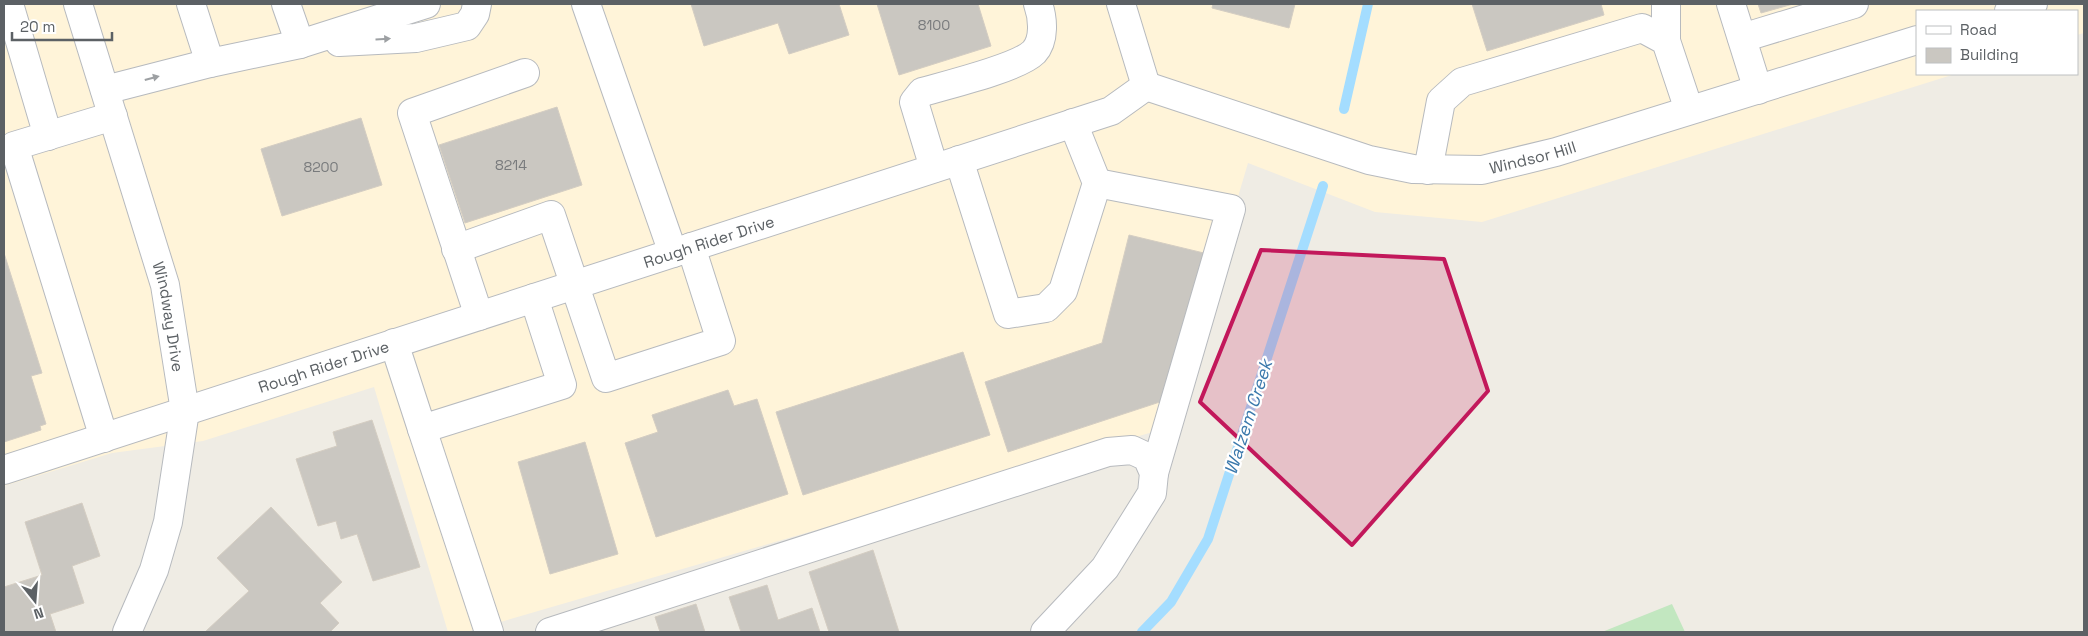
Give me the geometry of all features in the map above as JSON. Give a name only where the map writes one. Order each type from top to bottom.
[{"type":"street","points":[[9,4],[48,136]]},
{"type":"street","name":"Windway Drive","points":[[78,4],[164,285],[186,411],[168,522],[154,570],[127,632]]},
{"type":"street","points":[[191,4],[210,63]]},
{"type":"street","points":[[286,4],[300,44]]},
{"type":"street","points":[[105,90],[210,63],[300,44],[426,4]]},
{"type":"street","points":[[300,44],[416,38],[467,26],[475,14],[477,4]]},
{"type":"street","points":[[456,249],[551,215],[606,378],[721,341],[682,250],[586,4]]},
{"type":"street","points":[[1038,4],[1042,31],[1034,51],[1014,64],[922,92],[914,102],[946,164],[1008,314],[1046,308],[1063,291],[1097,183],[1073,123]]},
{"type":"street","points":[[1122,4],[1146,86]]},
{"type":"street","points":[[1666,4],[1666,41],[1689,110]]},
{"type":"street","points":[[1731,4],[1758,90]]},
{"type":"street","points":[[1742,38],[1854,4]]},
{"type":"street","points":[[2012,10],[2033,4]]},
{"type":"street","points":[[1428,170],[1441,101],[1462,82],[1642,28],[1666,41]]},
{"type":"street","name":"Windsor Hill","points":[[1146,86],[1369,160],[1413,169],[1482,170],[1556,152],[1916,40]]},
{"type":"street","points":[[479,316],[412,113],[526,73]]},
{"type":"street","name":"Rough Rider Drive","points":[[4,470],[1111,111],[1146,86]]},
{"type":"street","points":[[104,438],[9,147],[113,116]]},
{"type":"street","points":[[1045,632],[1105,568],[1152,493],[1154,473],[1231,209],[1097,183]]},
{"type":"street","points":[[422,429],[562,384],[534,298]]},
{"type":"street","points":[[394,343],[489,632]]},
{"type":"street","points":[[550,632],[1108,452],[1132,450],[1147,456],[1154,473]]},
{"type":"highlighted area","points":[[1261,250],[1444,259],[1488,391],[1352,545],[1200,402]]},
{"type":"shaded area","points":[[4,4],[2084,4],[2084,33],[2078,35],[2078,10],[1916,10],[1916,75],[1952,75],[1482,222],[1375,212],[1248,163],[1170,427],[466,632],[448,632],[374,387],[203,441],[112,453],[4,486]]},
{"type":"green space","points":[[1672,604],[1685,632],[1602,632]]},
{"type":"building","points":[[691,4],[839,4],[849,35],[789,54],[778,23],[704,46]]},
{"type":"building","points":[[877,4],[978,4],[991,46],[899,75]]},
{"type":"building","points":[[1213,4],[1295,4],[1289,28],[1212,8]]},
{"type":"building","points":[[1472,4],[1601,4],[1604,15],[1487,51]]},
{"type":"building","points":[[1758,4],[1793,4],[1761,13]]},
{"type":"building","points":[[557,107],[582,185],[465,223],[439,145]]},
{"type":"building","points":[[361,118],[382,185],[282,216],[261,149]]},
{"type":"building","points":[[1129,235],[1208,254],[1172,398],[1008,452],[985,382],[1102,343]]},
{"type":"building","points":[[4,253],[42,373],[31,376],[46,424],[40,426],[41,430],[4,442]]},
{"type":"building","points":[[963,352],[990,435],[803,495],[776,412]]},
{"type":"building","points":[[728,390],[734,406],[757,399],[788,494],[656,537],[625,443],[658,432],[652,415]]},
{"type":"building","points":[[372,420],[420,567],[373,581],[357,534],[341,539],[336,521],[318,526],[296,459],[337,446],[333,432]]},
{"type":"building","points":[[585,442],[618,554],[550,574],[518,462]]},
{"type":"building","points":[[82,503],[100,556],[72,566],[84,603],[50,614],[56,632],[4,632],[4,587],[42,575],[25,522]]},
{"type":"building","points":[[271,507],[342,582],[320,603],[339,623],[330,632],[206,631],[249,591],[217,558]]},
{"type":"building","points":[[873,550],[899,632],[829,632],[809,572]]},
{"type":"building","points":[[767,585],[778,620],[812,608],[820,632],[741,632],[729,597]]},
{"type":"building","points":[[696,604],[705,632],[660,632],[655,617]]},
{"type":"waterway","name":"Walzem Creek","points":[[1344,109],[1368,4]]},
{"type":"waterway","name":"Walzem Creek","points":[[1142,632],[1171,602],[1208,539],[1323,186]]}]
